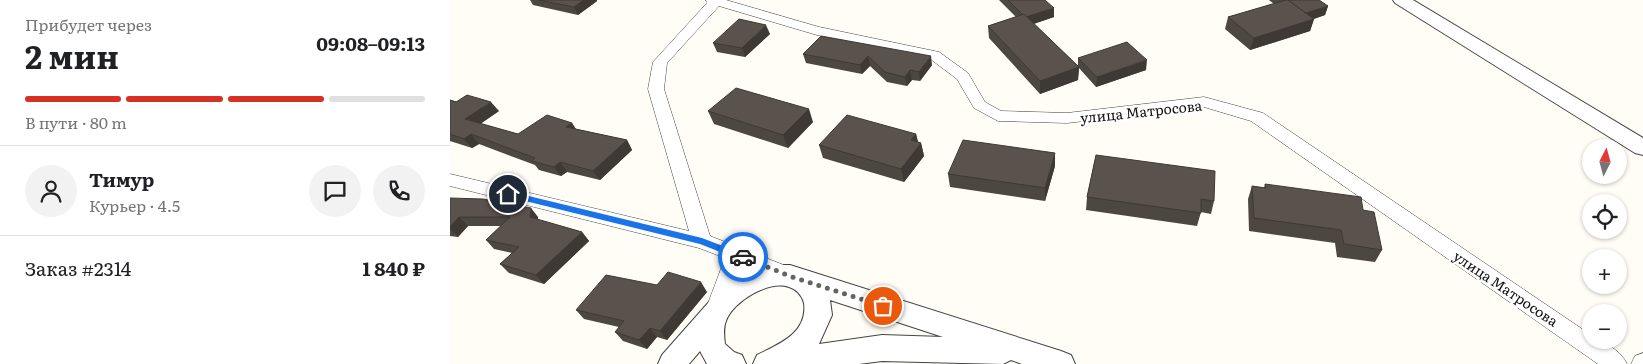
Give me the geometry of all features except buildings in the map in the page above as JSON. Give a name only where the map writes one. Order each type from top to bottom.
[{"type":"street","name":"улица Матросова","points":[[712,0],[817,32],[934,55],[963,76],[979,104],[998,116],[1067,118],[1204,102],[1256,117],[1616,364]]},
{"type":"street","points":[[702,241],[656,89],[660,62],[717,0]]},
{"type":"street","points":[[1401,0],[1643,148]]},
{"type":"street","points":[[450,180],[702,241],[806,282],[815,292],[820,304],[818,319],[811,334],[798,348],[780,360],[767,364]]},
{"type":"street","points":[[732,364],[716,355],[710,342],[709,329],[736,255]]},
{"type":"street","points":[[672,364],[725,300],[740,287],[757,279],[775,276],[792,277],[1061,364]]},
{"type":"street","points":[[774,364],[882,348],[1029,353]]},
{"type":"way so far","points":[[743,257],[792,277],[883,306]]},
{"type":"route","points":[[508,194],[702,241],[743,257]]}]
